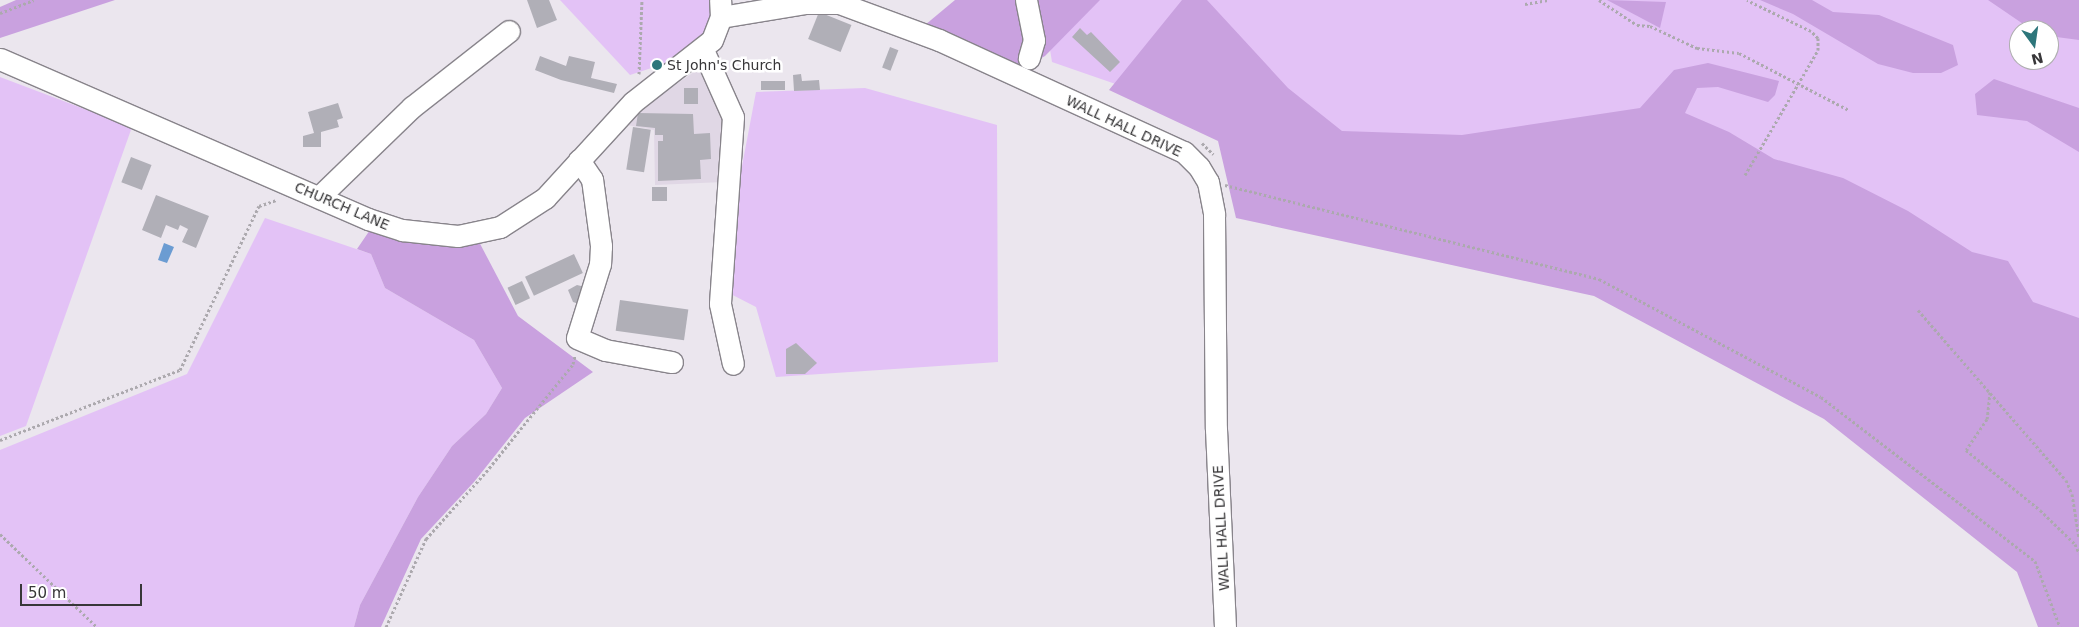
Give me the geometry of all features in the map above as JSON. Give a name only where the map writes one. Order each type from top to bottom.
[{"type":"street","points":[[1026,0],[1034,40],[1029,58]]},
{"type":"street","name":"WALL HALL DRIVE","points":[[721,8],[806,3],[839,4],[858,9],[939,40],[1184,152],[1208,182],[1214,214],[1216,429],[1226,627]]},
{"type":"street","name":"CHURCH LANE","points":[[0,59],[319,197],[402,230],[458,236],[500,227],[522,215],[545,198],[645,91],[703,50],[718,31],[721,8]]},
{"type":"street","points":[[319,197],[412,107],[510,31]]},
{"type":"street","points":[[703,50],[733,117],[720,304],[733,364]]},
{"type":"street","points":[[579,160],[592,179],[601,246],[600,264],[577,338],[604,350],[672,362]]},
{"type":"path","points":[[0,13],[34,0]]},
{"type":"path","points":[[642,0],[638,69],[645,91]]},
{"type":"path","points":[[1525,4],[1548,0]]},
{"type":"path","points":[[1599,0],[1637,25],[1650,26],[1698,48],[1739,53],[1849,110]]},
{"type":"path","points":[[1744,175],[1818,50],[1818,38],[1811,31],[1747,0]]},
{"type":"path","points":[[1208,182],[1599,279],[1829,403],[2035,561],[2060,627]]},
{"type":"path","points":[[0,440],[180,370],[259,206],[275,200],[282,203]]},
{"type":"path","points":[[1918,310],[2066,480],[2072,494],[2079,538]]},
{"type":"path","points":[[386,627],[426,539],[452,513],[573,364],[577,338]]},
{"type":"path","points":[[1990,392],[1988,418],[1966,450],[2040,510],[2075,544],[2079,553]]},
{"type":"path","points":[[0,534],[97,627]]},
{"type":"shaded area","points":[[16,0],[115,0],[0,38],[0,7]]},
{"type":"shaded area","points":[[560,0],[718,0],[717,19],[682,58],[630,75]]},
{"type":"shaded area","points":[[955,0],[1100,0],[1045,56],[1017,72],[925,25]]},
{"type":"shaded area","points":[[1042,0],[2079,0],[2079,614],[2057,557],[1591,249],[1052,62]]},
{"type":"shaded area","points":[[1182,0],[1207,0],[1288,88],[1342,131],[1462,135],[1640,108],[1674,70],[1708,63],[1779,81],[1775,95],[1768,102],[1718,87],[1697,88],[1685,113],[1729,132],[1774,159],[1843,178],[1908,211],[1972,252],[2008,261],[2033,302],[2079,318],[2079,627],[2038,627],[2017,572],[1824,419],[1594,296],[1236,218],[1218,141],[1109,90]]},
{"type":"shaded area","points":[[1607,0],[1666,2],[1660,28]]},
{"type":"shaded area","points":[[1760,0],[1812,0],[1833,12],[1879,15],[1953,45],[1958,65],[1941,73],[1913,73],[1878,64],[1793,14]]},
{"type":"shaded area","points":[[1988,0],[2079,0],[2079,40],[2059,37],[2059,20],[2017,20]]},
{"type":"shaded area","points":[[697,70],[707,70],[725,129],[723,182],[655,185],[654,130],[627,125],[634,113]]},
{"type":"shaded area","points":[[0,77],[132,127],[26,426],[0,436]]},
{"type":"shaded area","points":[[1994,79],[2079,108],[2079,152],[2027,121],[1977,115],[1975,94]]},
{"type":"shaded area","points":[[865,88],[997,125],[998,362],[776,377],[756,307],[719,288],[756,92]]},
{"type":"shaded area","points":[[265,218],[371,254],[385,288],[474,340],[502,388],[486,414],[452,446],[418,497],[360,605],[354,627],[0,627],[0,450],[187,374]]},
{"type":"shaded area","points":[[372,227],[477,238],[518,316],[593,372],[525,418],[474,482],[421,539],[381,627],[354,627],[360,605],[418,497],[452,446],[486,414],[502,388],[474,340],[385,288],[371,254],[357,249]]},
{"type":"water","points":[[164,243],[174,247],[167,263],[158,260]]},
{"type":"building","points":[[527,0],[549,0],[557,20],[537,28]]},
{"type":"building","points":[[819,12],[851,25],[841,52],[808,39]]},
{"type":"building","points":[[1080,28],[1087,35],[1091,32],[1120,62],[1110,72],[1072,37]]},
{"type":"building","points":[[890,47],[898,50],[891,71],[882,68]]},
{"type":"building","points":[[540,56],[566,66],[569,56],[595,62],[591,78],[617,84],[614,93],[561,80],[535,70]]},
{"type":"building","points":[[801,74],[802,81],[819,80],[820,90],[794,91],[793,75]]},
{"type":"building","points":[[761,81],[785,81],[785,90],[761,90]]},
{"type":"building","points":[[684,88],[698,88],[698,104],[684,104]]},
{"type":"building","points":[[338,103],[343,118],[337,120],[339,127],[321,132],[321,147],[303,147],[303,136],[314,133],[308,112]]},
{"type":"building","points":[[638,113],[693,114],[694,134],[710,133],[711,159],[700,160],[701,179],[658,181],[658,141],[663,141],[663,135],[655,135],[655,128],[636,126]]},
{"type":"building","points":[[633,127],[651,130],[644,172],[626,169]]},
{"type":"building","points":[[131,157],[152,165],[142,190],[121,182]]},
{"type":"building","points":[[652,187],[667,187],[667,201],[652,201]]},
{"type":"building","points":[[156,195],[209,216],[196,248],[182,242],[188,229],[180,225],[178,230],[166,225],[161,238],[142,230]]},
{"type":"building","points":[[574,254],[583,273],[534,296],[525,277]]},
{"type":"building","points":[[522,281],[530,298],[516,305],[507,288]]},
{"type":"building","points":[[577,285],[585,287],[579,304],[573,302],[568,290]]},
{"type":"building","points":[[620,300],[688,310],[684,340],[616,331]]},
{"type":"building","points":[[796,343],[817,363],[805,374],[786,374],[786,349]]},
{"type":"place","name":"St John's Church","points":[[657,65]]}]
